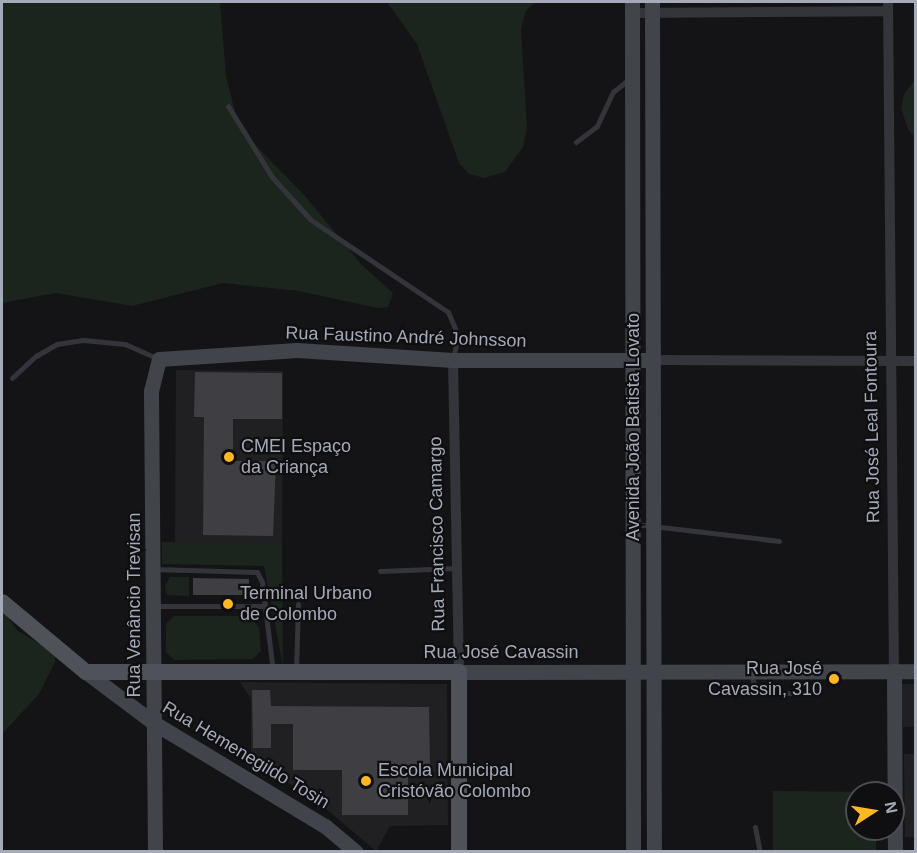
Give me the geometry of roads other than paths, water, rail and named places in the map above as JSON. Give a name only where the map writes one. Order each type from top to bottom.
[{"type":"main road","points":[[2,602],[86,672]]},
{"type":"main road","name":"Rua José Cavassin","points":[[86,672],[459,672]]},
{"type":"main road","name":"Rua Francisco Camargo","points":[[459,672],[459,852]]},
{"type":"street","points":[[684,13],[688,2]]},
{"type":"street","points":[[633,7],[652,7],[684,13],[888,6]]},
{"type":"street","name":"Rua José Leal Fontoura","points":[[888,6],[895,852]]},
{"type":"street","name":"Avenida João Batista Lovato","points":[[633,7],[633,852]]},
{"type":"street","name":"Avenida João Batista Lovato","points":[[652,7],[654,852]]},
{"type":"street","name":"Rua Faustino André Johnsson","points":[[159,359],[297,350],[453,360],[653,360]]},
{"type":"street","name":"Rua Venâncio Trevisan","points":[[155,852],[151,391],[159,359]]},
{"type":"street","name":"Rua Francisco Camargo","points":[[453,360],[459,672]]},
{"type":"street","points":[[653,360],[915,361]]},
{"type":"street","points":[[633,609],[654,608]]},
{"type":"street","name":"Rua José Cavassin","points":[[459,672],[915,671]]},
{"type":"street","name":"Rua Hemenegildo Tosin","points":[[86,672],[154,723],[325,826],[356,852]]},
{"type":"lane","points":[[576,142],[597,126],[613,92],[632,76]]},
{"type":"lane","points":[[228,106],[272,177],[311,220],[448,312],[458,335],[453,360]]},
{"type":"lane","points":[[12,378],[50,348],[83,340],[125,344],[159,359]]},
{"type":"lane","points":[[632,524],[653,524],[779,541]]},
{"type":"lane","points":[[380,571],[457,568]]},
{"type":"lane","points":[[154,569],[251,569],[260,575],[273,672]]},
{"type":"lane","points":[[296,672],[298,604]]},
{"type":"lane","points":[[154,606],[265,606]]},
{"type":"lane","points":[[750,671],[754,684],[766,693],[792,693]]},
{"type":"lane","points":[[755,826],[760,852]]},
{"type":"place","name":"CMEI Espaço da Criança","points":[[229,457]]},
{"type":"place","name":"Terminal Urbano de Colombo","points":[[228,604]]},
{"type":"place","name":"Rua José Cavassin, 310","points":[[834,679]]},
{"type":"place","name":"Escola Municipal Cristóvão Colombo","points":[[366,781]]}]
